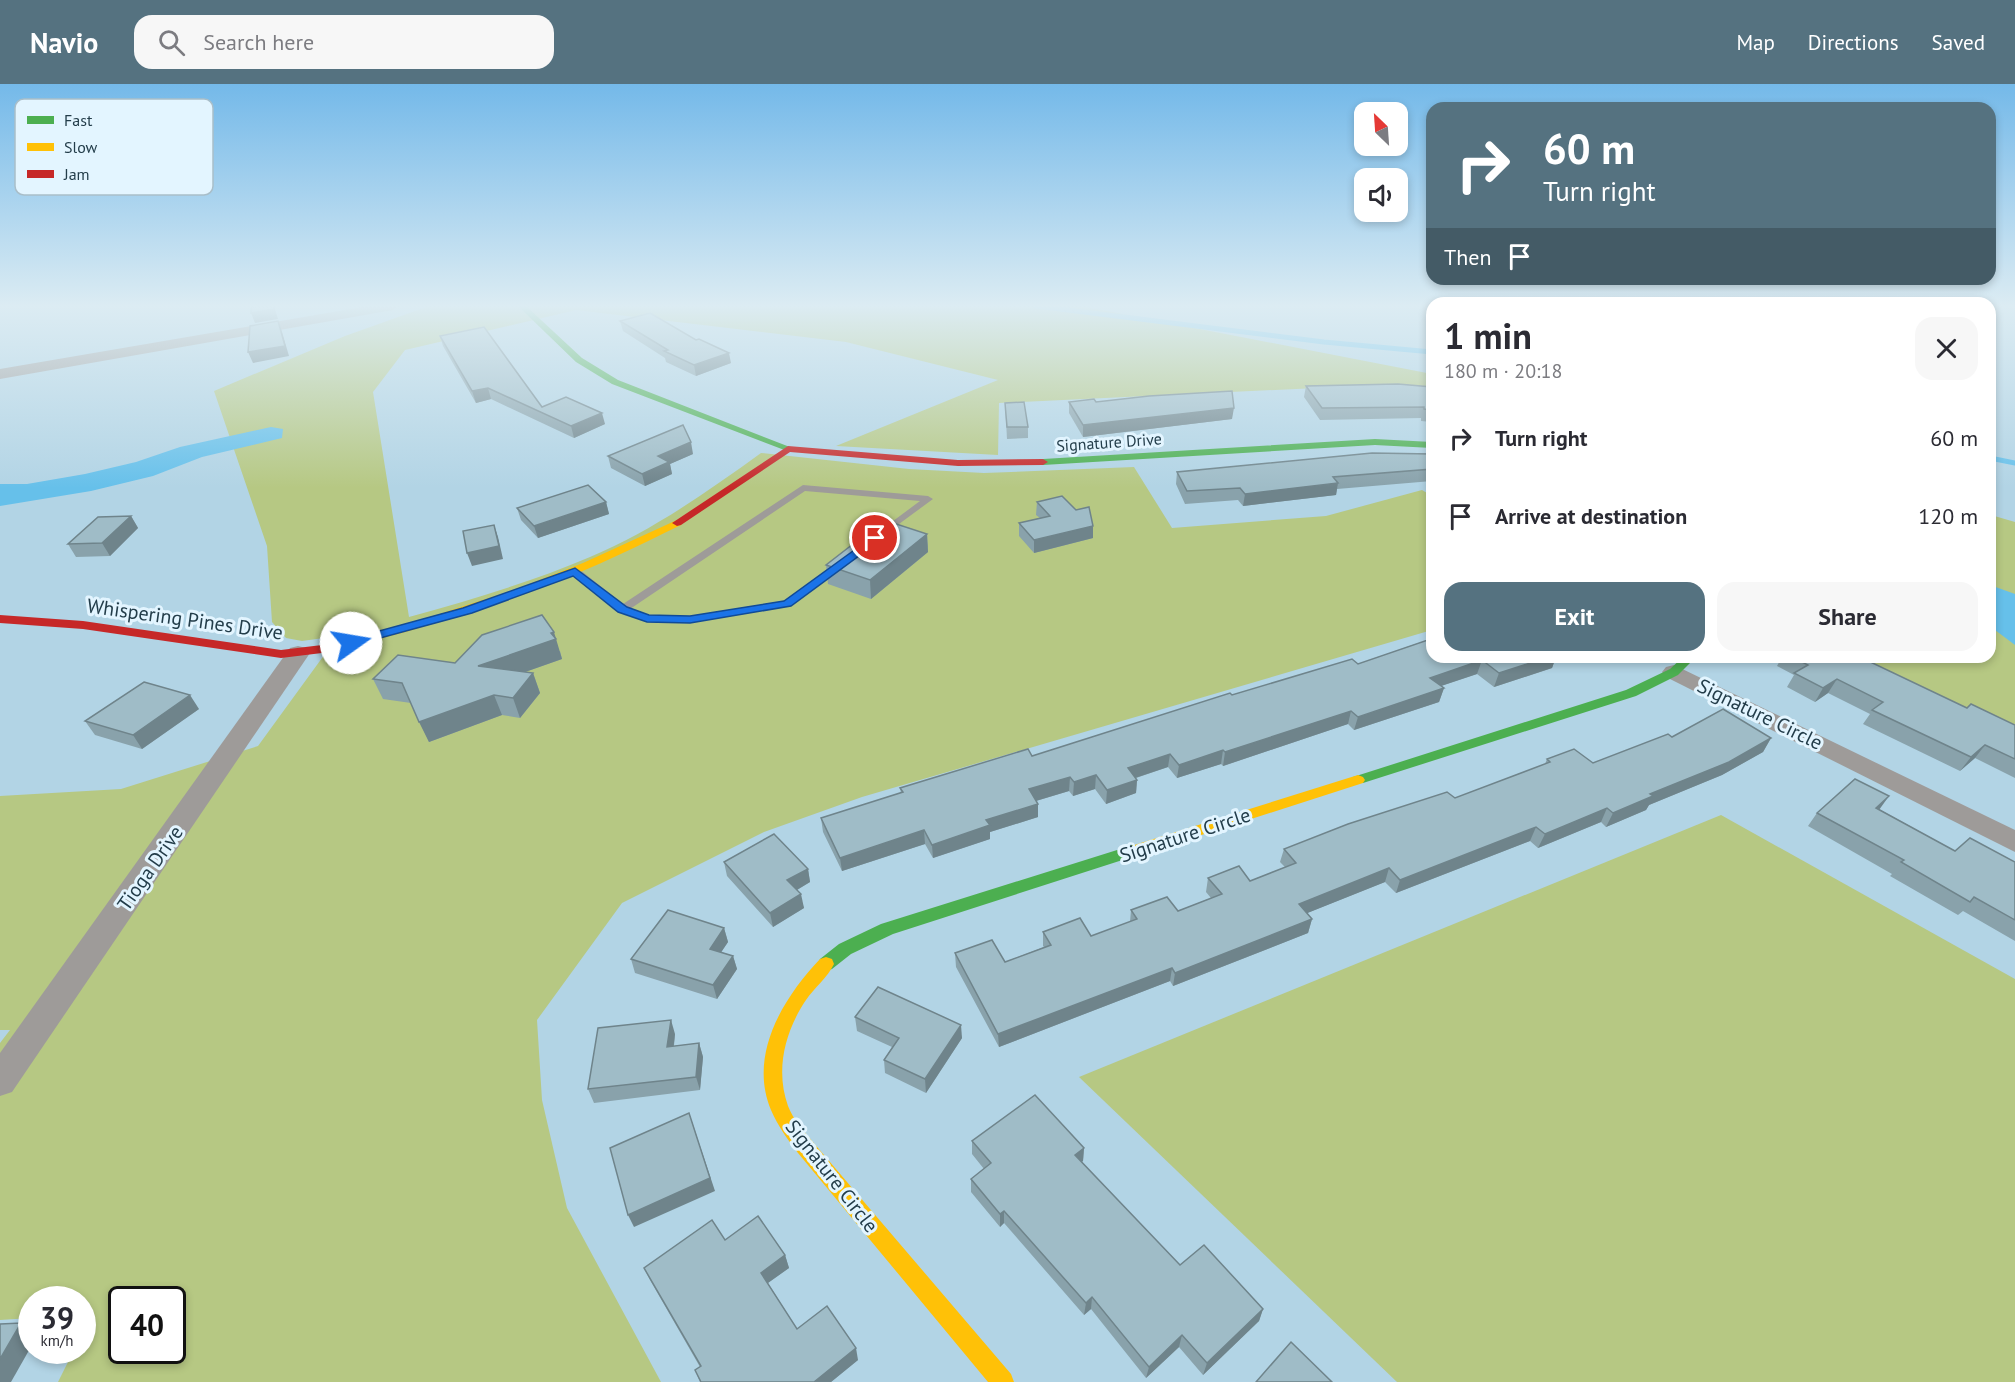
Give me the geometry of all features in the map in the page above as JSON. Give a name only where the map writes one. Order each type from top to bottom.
[{"type":"street","points":[[0,374],[43,367]]},
{"type":"street","name":"Signature Drive","points":[[590,367],[634,390],[788,449],[826,454],[936,462],[1015,464],[1375,442],[1426,444]]},
{"type":"street","name":"Whispering Pines Drive","points":[[0,619],[74,624],[266,652],[298,653],[434,621],[520,593],[575,571],[678,522],[788,449]]},
{"type":"street","name":"Tioga Drive","points":[[0,1081],[298,653]]},
{"type":"street","name":"Signature Circle","points":[[1003,1382],[805,1147],[788,1124],[778,1104],[774,1082],[774,1059],[784,1019],[807,982],[844,950],[887,929],[1631,693],[1682,664],[2015,842]]},
{"type":"lane","points":[[622,609],[803,488],[928,499],[872,541]]},
{"type":"lane","points":[[575,571],[622,609],[641,617],[668,620],[690,619],[787,604],[844,562]]},
{"type":"green space","points":[[272,367],[392,367],[373,392],[409,617],[523,582],[613,547],[678,510],[761,453],[909,469],[984,473],[1134,467],[1172,528],[1326,516],[1422,490],[1426,492],[1426,632],[862,797],[764,832],[622,903],[537,1020],[542,1100],[567,1208],[661,1382],[58,1382],[67,1364],[96,1364],[96,1286],[18,1286],[18,1319],[0,1320],[0,1043],[10,1030],[0,1030],[0,796],[121,789],[258,746],[338,636],[302,641],[286,638],[272,622],[267,546],[214,391]]},
{"type":"green space","points":[[944,367],[1394,367],[1426,373],[1426,393],[1380,385],[999,403],[998,455],[836,446],[998,380]]},
{"type":"green space","points":[[1996,516],[2015,522],[2015,741],[1845,663],[1996,663]]},
{"type":"green space","points":[[1721,815],[2015,979],[2015,1382],[1397,1382],[1079,1077]]},
{"type":"water","points":[[271,427],[283,429],[282,438],[202,457],[153,476],[91,491],[0,506],[0,484],[27,484],[85,474],[136,462],[180,447]]},
{"type":"water","points":[[1996,587],[2015,594],[2015,645],[1996,631]]},
{"type":"building","points":[[458,367],[513,367],[542,407],[566,397],[602,413],[571,426],[488,388],[472,391]]},
{"type":"building","points":[[1398,384],[1426,386],[1426,409],[1424,407],[1322,408],[1306,386]]},
{"type":"building","points":[[1232,391],[1234,408],[1083,425],[1069,402],[1094,399],[1096,402]]},
{"type":"building","points":[[1024,402],[1028,427],[1007,427],[1005,403]]},
{"type":"building","points":[[683,425],[691,442],[658,456],[669,462],[642,474],[608,456]]},
{"type":"building","points":[[1372,453],[1426,454],[1426,469],[1333,477],[1338,483],[1245,494],[1240,488],[1187,491],[1177,472]]},
{"type":"building","points":[[588,485],[606,502],[534,526],[517,508]]},
{"type":"building","points":[[1062,496],[1076,510],[1089,507],[1093,526],[1034,540],[1019,523],[1050,516],[1037,502]]},
{"type":"building","points":[[131,516],[102,543],[68,544],[98,517]]},
{"type":"building","points":[[884,520],[927,534],[870,580],[826,565]]},
{"type":"building","points":[[494,525],[499,546],[467,553],[463,531]]},
{"type":"building","points":[[542,615],[556,639],[478,666],[533,673],[513,698],[494,695],[419,722],[402,683],[373,679],[398,655],[455,663],[482,635]]},
{"type":"building","points":[[1426,641],[1426,663],[1473,663],[1430,678],[1444,688],[1358,717],[1351,711],[1179,765],[1170,754],[1128,768],[1137,780],[1107,790],[1096,775],[1074,782],[1070,777],[1029,789],[1038,804],[986,820],[990,825],[932,845],[924,830],[840,858],[821,818],[903,792],[900,788],[1028,749],[1032,756],[1230,693],[1232,695],[1352,659],[1358,664]]},
{"type":"building","points":[[1486,663],[1530,663],[1499,673]]},
{"type":"building","points":[[1804,663],[1873,663],[1967,708],[1971,704],[2015,725],[2015,759],[1985,745],[1971,757],[1872,710],[1883,702],[1837,679],[1823,688],[1794,673],[1808,665]]},
{"type":"building","points":[[144,682],[190,695],[133,735],[85,721]]},
{"type":"building","points":[[1723,709],[1771,738],[1729,762],[1650,794],[1653,796],[1613,813],[1607,808],[1545,834],[1536,827],[1400,880],[1389,868],[1299,904],[1312,919],[1175,973],[1172,968],[998,1034],[955,953],[992,940],[1005,962],[1051,945],[1043,932],[1080,918],[1091,936],[1137,919],[1131,910],[1167,897],[1178,911],[1222,894],[1208,878],[1239,866],[1250,881],[1296,863],[1284,849],[1348,824],[1447,792],[1455,798],[1550,762],[1547,759],[1574,749],[1593,763],[1668,734],[1672,737]]},
{"type":"building","points":[[1855,779],[1889,796],[1876,808],[1955,851],[1970,838],[2015,862],[2015,920],[1974,897],[1970,902],[1901,862],[1904,860],[1817,813]]},
{"type":"building","points":[[774,834],[808,869],[787,880],[801,894],[770,913],[724,862]]},
{"type":"building","points":[[668,910],[724,928],[710,949],[733,956],[713,985],[631,959]]},
{"type":"building","points":[[878,987],[961,1025],[925,1079],[884,1060],[899,1038],[855,1017]]},
{"type":"building","points":[[671,1020],[667,1047],[699,1043],[696,1077],[588,1089],[598,1028]]},
{"type":"building","points":[[1035,1095],[1084,1148],[1075,1155],[1180,1265],[1204,1245],[1263,1309],[1207,1363],[1182,1335],[1149,1367],[1092,1297],[1086,1303],[1004,1211],[1000,1214],[971,1179],[991,1163],[972,1141]]},
{"type":"building","points":[[689,1113],[710,1178],[628,1215],[610,1148]]},
{"type":"building","points":[[758,1216],[785,1255],[761,1273],[797,1329],[827,1306],[856,1348],[814,1382],[701,1382],[695,1370],[701,1366],[644,1268],[712,1220],[725,1240]]},
{"type":"building","points":[[18,1323],[18,1328],[0,1359],[0,1324]]},
{"type":"building","points":[[1291,1342],[1332,1382],[1256,1382]]},
{"type":"waterway","points":[[1996,459],[2015,463]]},
{"type":"traffic: fast","points":[[590,367],[615,382],[790,449]]},
{"type":"traffic: fast","points":[[1043,462],[1375,442],[1426,445]]},
{"type":"traffic: fast","points":[[1358,780],[1631,693],[1674,672],[1684,663]]},
{"type":"traffic: fast","points":[[826,964],[845,949],[887,929],[1133,851]]},
{"type":"traffic: slow","points":[[348,643],[434,620],[518,593],[587,566],[677,523]]},
{"type":"traffic: slow","points":[[1133,851],[1358,780]]},
{"type":"traffic: slow","points":[[826,964],[800,994],[782,1028],[776,1046],[773,1065],[774,1084],[780,1110],[805,1147],[1003,1382]]},
{"type":"traffic: jam","points":[[677,523],[788,449]]},
{"type":"traffic: jam","points":[[790,449],[958,463],[1043,462]]},
{"type":"traffic: jam","points":[[0,619],[83,625],[281,654],[348,643]]},
{"type":"route","points":[[351,643],[468,611],[575,571],[622,609],[647,619],[690,619],[787,604],[875,538]]}]
